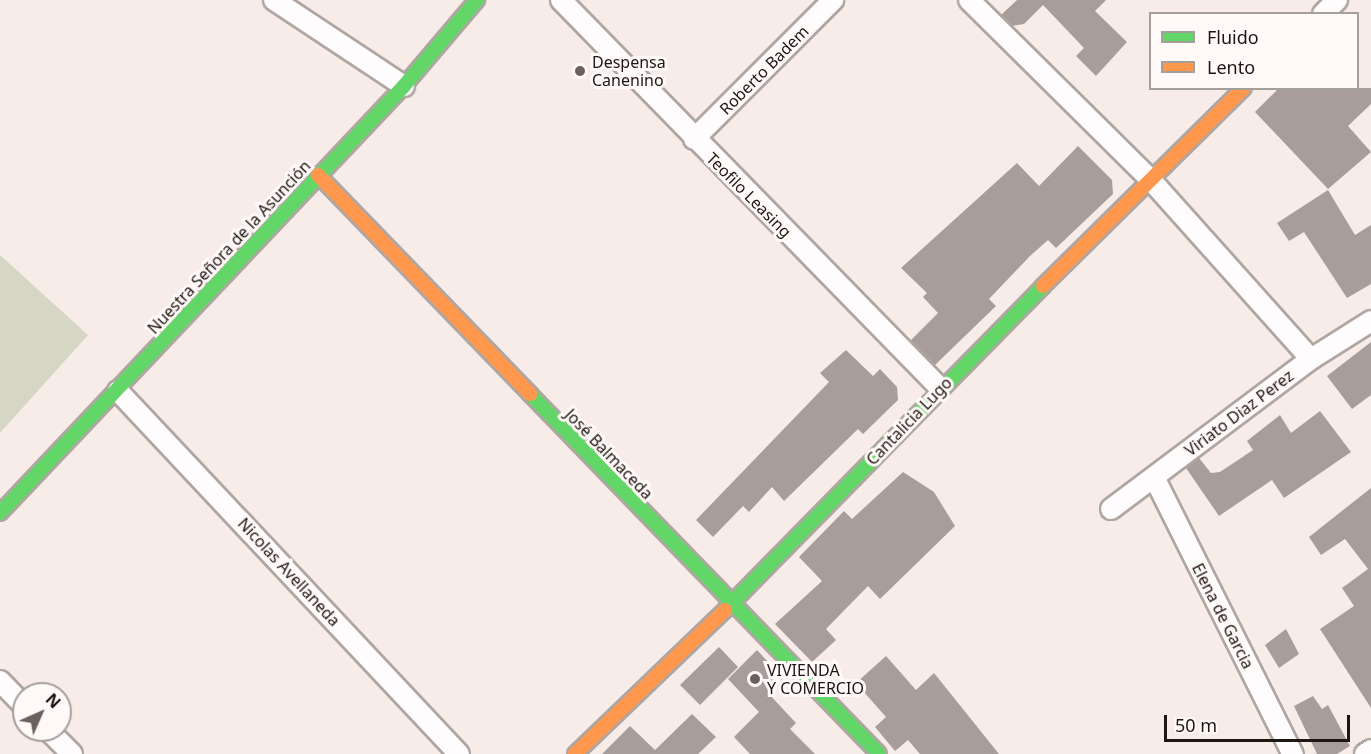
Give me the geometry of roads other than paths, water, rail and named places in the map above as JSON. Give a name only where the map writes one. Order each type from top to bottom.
[{"type":"street","points":[[274,0],[404,86]]},
{"type":"street","name":"Nuestra Señora de la Asunción","points":[[0,513],[118,391],[318,175],[404,86],[477,0]]},
{"type":"street","name":"Teofilo Leasing","points":[[561,0],[694,139],[940,388]]},
{"type":"street","name":"Roberto Badem","points":[[694,139],[833,0]]},
{"type":"street","points":[[969,0],[1150,179],[1311,358]]},
{"type":"street","points":[[1325,12],[1337,0]]},
{"type":"street","name":"Cantalicia Lugo","points":[[574,754],[731,604],[940,388],[1242,90]]},
{"type":"street","name":"José Balmaceda","points":[[318,175],[731,604],[879,754]]},
{"type":"street","name":"Viriato Diaz Perez","points":[[1111,509],[1311,358],[1371,321]]},
{"type":"street","name":"Nicolas Avellaneda","points":[[118,391],[459,754]]},
{"type":"street","name":"Elena de Garcia","points":[[1154,477],[1293,754]]},
{"type":"street","points":[[0,681],[12,694]]},
{"type":"street","points":[[60,742],[72,754]]},
{"type":"street","points":[[1365,754],[1371,750]]},
{"type":"place","name":"Despensa Canenino","points":[[580,71]]},
{"type":"place","name":"VIVIENDA Y COMERCIO","points":[[755,679]]}]
